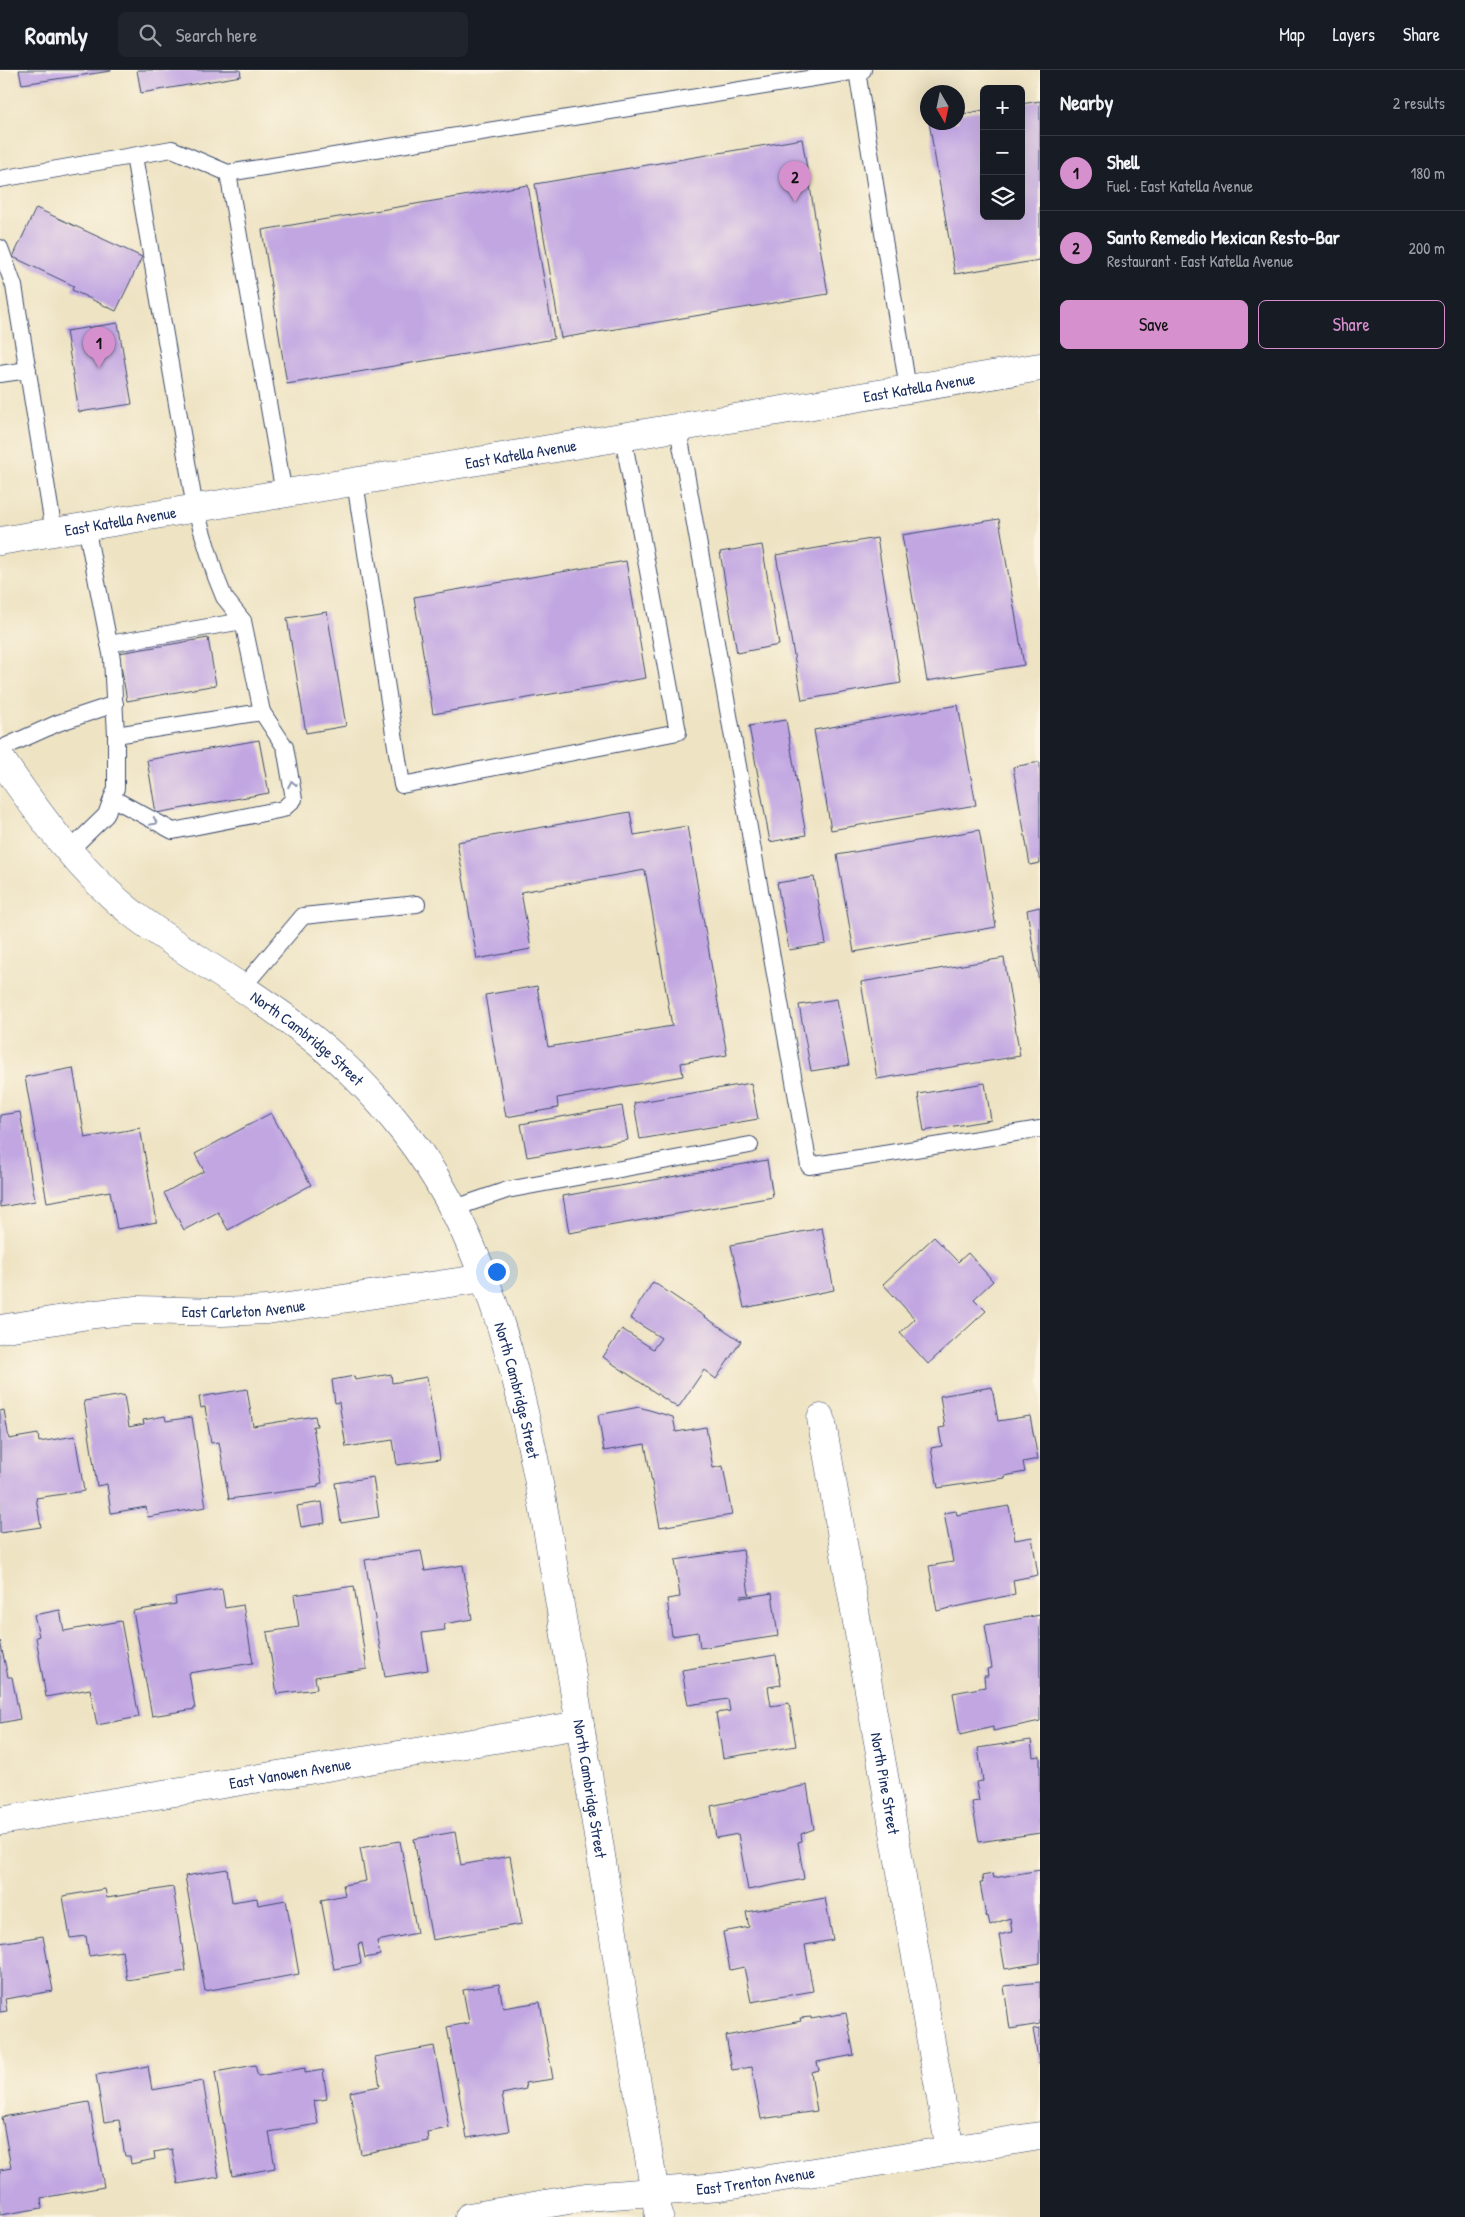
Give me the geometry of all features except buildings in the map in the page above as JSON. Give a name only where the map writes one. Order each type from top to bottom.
[{"type":"street","name":"East Katella Avenue","points":[[0,541],[1040,367]]},
{"type":"street","name":"North Cambridge Street","points":[[0,758],[37,813],[70,850],[135,916],[298,1027],[334,1057],[376,1098],[407,1135],[455,1208],[485,1278],[510,1360],[533,1460],[580,1726],[657,2205]]},
{"type":"street","name":"East Carleton Avenue","points":[[0,1329],[95,1314],[137,1310],[222,1312],[267,1310],[485,1278]]},
{"type":"street","name":"North Pine Street","points":[[821,1418],[950,2150]]},
{"type":"street","name":"East Vanowen Avenue","points":[[0,1821],[580,1726]]},
{"type":"street","name":"East Trenton Avenue","points":[[469,2217],[586,2197],[657,2205],[720,2187],[1040,2136]]},
{"type":"lane","points":[[0,179],[172,149],[228,173],[860,70],[908,389]]},
{"type":"lane","points":[[112,798],[173,831],[283,809],[294,799],[285,747],[262,712],[243,621],[224,597],[216,578],[195,508],[134,156]]},
{"type":"lane","points":[[228,173],[284,494]]},
{"type":"lane","points":[[0,248],[14,286],[54,532]]},
{"type":"lane","points":[[0,374],[28,370]]},
{"type":"lane","points":[[678,428],[809,1166],[1040,1129]]},
{"type":"lane","points":[[355,482],[402,785],[678,732],[623,437]]},
{"type":"lane","points":[[70,850],[106,815],[116,788],[115,704],[109,644],[86,526]]},
{"type":"lane","points":[[109,644],[243,621]]},
{"type":"lane","points":[[0,750],[58,723],[115,704]]},
{"type":"lane","points":[[116,735],[262,712]]},
{"type":"lane","points":[[242,988],[303,916],[417,904]]},
{"type":"lane","points":[[455,1208],[507,1190],[750,1145]]},
{"type":"place","name":"Santo Remedio Mexican Resto-Bar","points":[[795,202]]},
{"type":"place","name":"Shell","points":[[99,368]]}]
